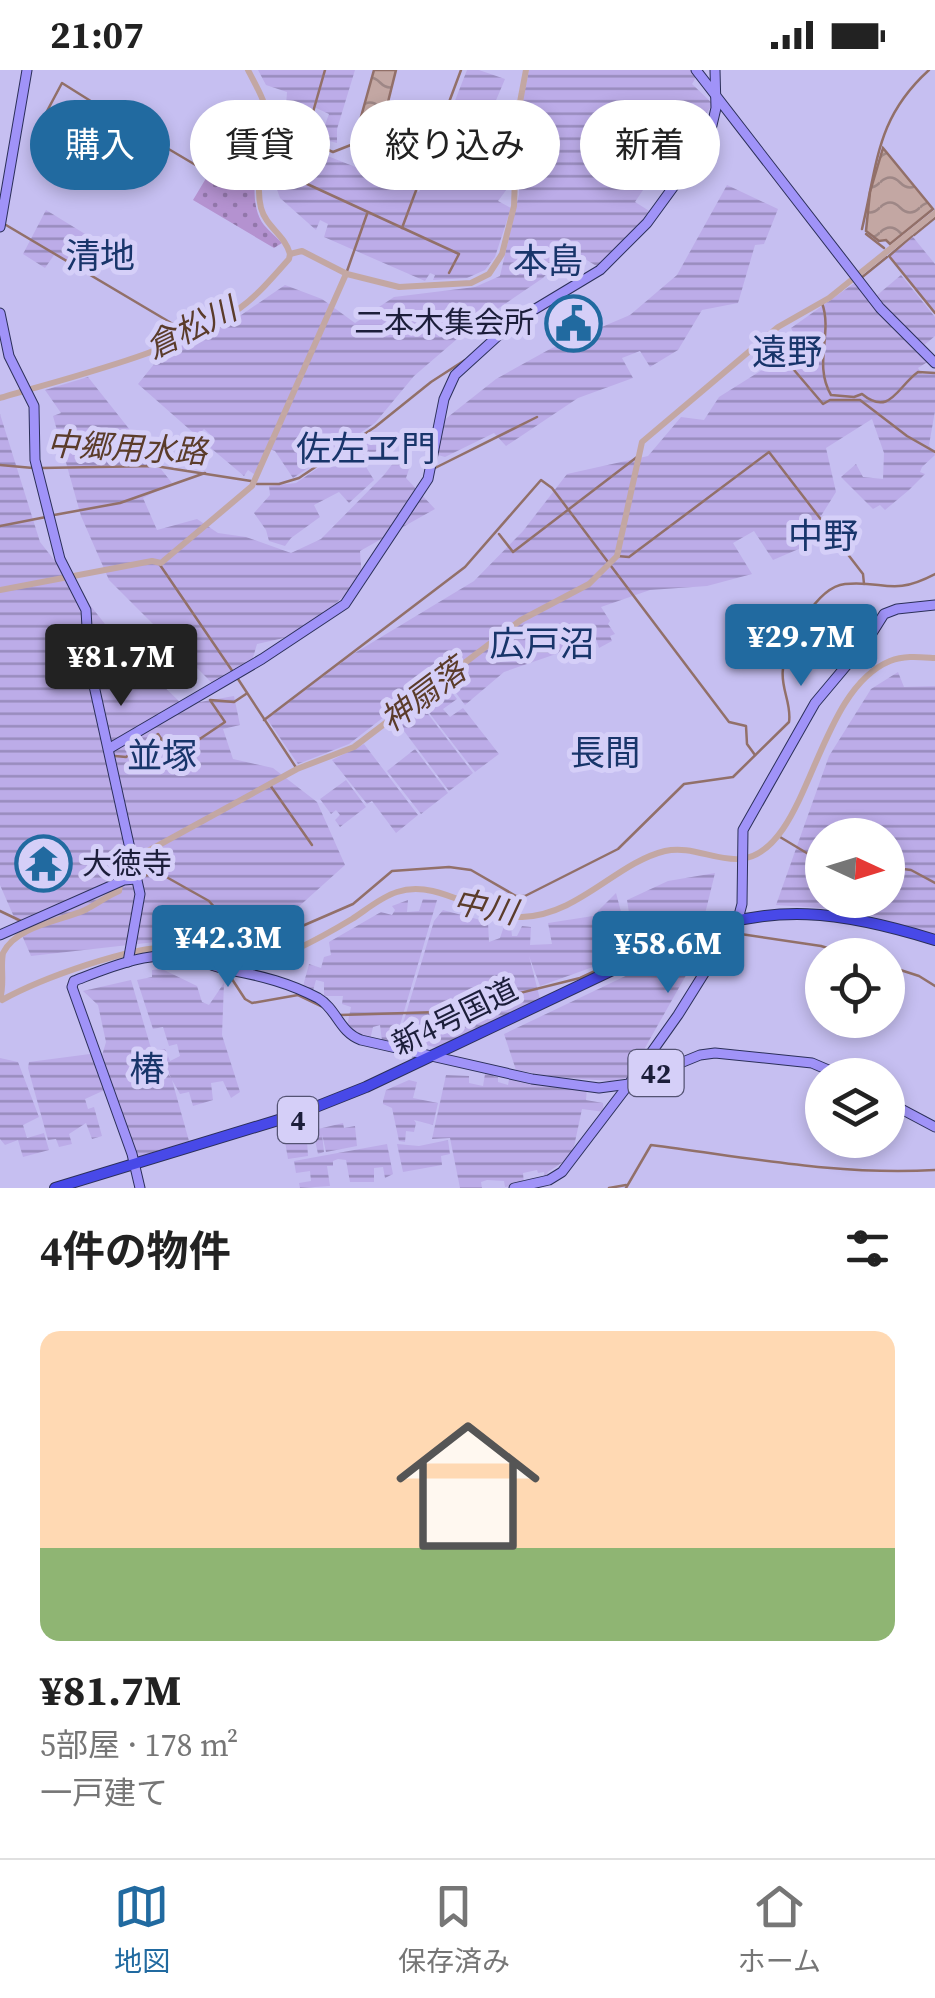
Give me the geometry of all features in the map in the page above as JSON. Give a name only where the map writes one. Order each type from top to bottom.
[{"type":"highway","name":"新4号国道","points":[[73,1188],[316,1108],[437,1057],[674,940],[736,923],[781,918],[833,919],[935,942]]},
{"type":"highway","name":"新4号国道","points":[[54,1188],[317,1113],[677,944],[736,923]]},
{"type":"main road","points":[[1,224],[28,70]]},
{"type":"main road","points":[[696,70],[712,85],[716,96],[855,276],[897,327],[935,363]]},
{"type":"main road","points":[[712,85],[715,70]]},
{"type":"main road","points":[[110,748],[172,714],[346,604],[428,479],[444,399],[456,375],[502,330],[600,270],[640,230],[703,149],[714,124],[716,96]]},
{"type":"main road","points":[[0,313],[8,356],[28,390],[35,412],[35,460],[67,578],[86,607],[89,664],[110,748],[140,904],[128,960]]},
{"type":"main road","points":[[140,1188],[72,985],[128,960],[175,956],[258,974],[319,999],[354,1038],[566,1084],[606,1088],[629,1084],[736,923],[743,830],[809,713],[867,641],[880,618],[897,608],[935,604]]},
{"type":"main road","points":[[0,934],[136,879]]},
{"type":"main road","name":"42","points":[[514,1188],[559,1175],[629,1084],[710,1053],[805,1062]]},
{"type":"main road","points":[[905,1111],[935,1127]]},
{"type":"shaded area","points":[[258,70],[355,70],[337,129],[337,143],[330,141],[330,100],[286,100],[287,92],[266,85]]},
{"type":"shaded area","points":[[467,70],[505,79],[496,100],[455,100]]},
{"type":"shaded area","points":[[529,70],[693,70],[698,74],[692,84],[709,100],[580,100],[580,190],[643,190],[635,202],[651,212],[598,267],[569,249],[543,278],[471,327],[414,376],[375,423],[293,478],[275,451],[267,448],[254,474],[248,470],[244,476],[206,444],[213,437],[204,429],[197,436],[138,384],[163,353],[231,322],[285,285],[322,299],[355,323],[394,297],[475,287],[500,276],[519,190],[560,190],[560,100],[523,100]]},
{"type":"shaded area","points":[[330,157],[350,165],[350,190],[506,190],[498,201],[511,208],[495,257],[485,270],[467,278],[433,280],[435,275],[430,273],[425,281],[324,237],[328,224],[320,220],[316,230],[280,198],[277,190],[330,190]]},
{"type":"shaded area","points":[[727,185],[778,209],[764,244],[755,245],[738,303],[702,310],[678,350],[650,367],[640,351],[622,358],[633,378],[578,398],[506,446],[494,433],[445,457],[410,447],[496,379],[550,349],[630,315],[677,275]]},
{"type":"shaded area","points":[[199,190],[255,190],[259,216],[282,243],[274,248],[193,200]]},
{"type":"shaded area","points":[[46,210],[90,237],[73,264],[49,250],[54,255],[45,268],[23,254]]},
{"type":"shaded area","points":[[913,237],[935,264],[935,312],[890,256]]},
{"type":"shaded area","points":[[901,275],[935,317],[935,336],[922,347],[875,297]]},
{"type":"shaded area","points":[[856,282],[929,361],[918,368],[922,374],[935,374],[935,411],[929,445],[935,455],[922,467],[920,472],[925,474],[909,490],[885,510],[880,505],[873,509],[841,477],[856,464],[863,477],[883,479],[884,453],[872,419],[826,448],[836,492],[801,548],[773,560],[754,531],[733,543],[752,574],[707,586],[650,590],[601,607],[615,634],[610,636],[612,641],[599,648],[594,633],[556,654],[504,672],[465,705],[441,673],[349,744],[298,764],[267,719],[353,654],[474,581],[523,531],[567,474],[648,456],[681,417],[704,420],[719,397],[800,346],[791,328]]},
{"type":"shaded area","points":[[88,377],[172,483],[143,498],[157,530],[197,519],[218,533],[246,537],[291,553],[321,539],[400,454],[411,463],[406,478],[435,509],[360,551],[362,580],[318,619],[284,638],[257,644],[252,661],[212,683],[109,580],[81,516],[53,416],[61,413],[45,390]]},
{"type":"shaded area","points":[[0,414],[40,542],[124,648],[183,705],[234,696],[240,725],[223,729],[233,759],[273,768],[317,802],[345,865],[266,936],[155,942],[31,956],[0,885]]},
{"type":"shaded area","points":[[368,434],[380,448],[363,462],[374,480],[349,503],[339,492],[314,505],[320,517],[285,546],[269,541],[254,513],[270,495],[269,486],[296,483]]},
{"type":"shaded area","points":[[898,672],[904,687],[935,686],[935,935],[878,918],[905,918],[905,818],[807,818],[829,756],[871,689]]},
{"type":"shaded area","points":[[444,682],[457,699],[443,709],[450,717],[463,708],[499,754],[475,772],[420,701]]},
{"type":"shaded area","points":[[419,702],[473,773],[449,791],[395,719]]},
{"type":"shaded area","points":[[364,744],[418,815],[396,833],[372,801],[367,804],[332,760]]},
{"type":"shaded area","points":[[415,749],[448,793],[421,814],[387,771]]},
{"type":"shaded area","points":[[346,780],[366,807],[340,827],[335,820],[340,815],[336,810],[331,814],[320,799]]},
{"type":"shaded area","points":[[805,823],[805,907],[776,905]]},
{"type":"shaded area","points":[[715,873],[704,918],[635,951],[627,900],[668,881]]},
{"type":"shaded area","points":[[616,893],[632,953],[540,986],[529,956],[540,999],[438,1048],[426,1045],[424,1052],[408,1048],[408,1041],[398,1040],[434,921],[443,910],[488,922],[489,942],[500,938],[504,926],[511,927],[512,936],[517,936],[522,926],[531,927],[530,945],[552,944],[548,923],[593,916]]},
{"type":"shaded area","points":[[423,899],[437,900],[394,1045],[382,1041],[380,1025],[373,1027],[370,1040],[346,1031],[351,1007],[342,1004],[343,996],[324,996],[324,982],[316,980],[312,994],[302,990],[309,964],[321,968],[324,957],[331,955],[329,942],[381,912],[392,915],[392,906],[408,900],[407,912],[419,911]]},
{"type":"shaded area","points":[[680,950],[694,961],[628,1078],[610,1081],[516,1070],[504,1034]]},
{"type":"shaded area","points":[[162,969],[197,986],[202,1002],[209,1005],[224,983],[222,1035],[240,1092],[231,1098],[223,1081],[211,1083],[213,1100],[193,1106],[189,1092],[180,1094],[172,1080],[189,1141],[135,1158],[101,1059],[106,1042],[98,1005],[83,991],[131,980],[150,1045],[171,1078],[159,1050],[165,1049],[170,1061],[180,1056],[177,1044],[169,1046],[163,1027],[153,1029],[137,980],[152,977],[152,970]]},
{"type":"shaded area","points":[[90,1054],[107,1089],[85,1099],[88,1109],[94,1107],[102,1136],[92,1139],[86,1123],[69,1134],[72,1144],[59,1147],[56,1139],[48,1140],[29,1062]]},
{"type":"shaded area","points":[[0,1058],[18,1062],[39,1117],[23,1125],[27,1138],[44,1133],[49,1150],[23,1157],[18,1140],[5,1145],[0,1139]]},
{"type":"shaded area","points":[[486,1068],[495,1070],[493,1076],[498,1077],[498,1082],[508,1085],[510,1074],[587,1088],[586,1100],[603,1103],[604,1112],[582,1109],[572,1156],[548,1172],[545,1180],[544,1172],[537,1170],[523,1173],[524,1184],[505,1187],[504,1181],[487,1180],[481,1182],[482,1188],[460,1188],[450,1138],[432,1139],[446,1075],[469,1076],[469,1083],[483,1086]]},
{"type":"shaded area","points":[[409,1080],[417,1082],[413,1098],[438,1103],[433,1125],[414,1120],[414,1132],[406,1131],[405,1142],[399,1141],[392,1108],[383,1101],[386,1090]]},
{"type":"shaded area","points":[[311,1122],[314,1130],[343,1123],[344,1128],[355,1126],[357,1146],[326,1152],[322,1134],[324,1152],[318,1154],[315,1140],[307,1141],[308,1156],[288,1159],[283,1130]]},
{"type":"shaded area","points":[[448,1140],[450,1154],[441,1156],[442,1165],[403,1172],[397,1144],[419,1146]]},
{"type":"shaded area","points":[[387,1144],[393,1174],[385,1178],[383,1167],[374,1168],[374,1182],[350,1182],[346,1160],[338,1159],[333,1166],[327,1166],[330,1186],[300,1188],[299,1183],[311,1181],[310,1171],[296,1173],[294,1161]]},
{"type":"water","points":[[374,70],[396,70],[388,100],[366,100]]},
{"type":"water","points":[[883,148],[933,209],[890,244],[866,231],[870,192]]},
{"type":"waterway","name":"倉松川","points":[[248,70],[268,122],[259,185],[261,208],[290,254]]},
{"type":"waterway","points":[[325,70],[311,119],[303,119],[279,171],[459,254],[449,273]]},
{"type":"waterway","points":[[402,228],[461,70]]},
{"type":"waterway","points":[[290,254],[302,251],[347,274],[399,287],[471,283],[489,274],[502,254],[514,206],[517,118],[526,70]]},
{"type":"waterway","points":[[862,229],[876,162],[889,124],[898,106],[929,70]]},
{"type":"waterway","points":[[53,100],[62,83],[89,100]]},
{"type":"waterway","points":[[330,151],[350,145]]},
{"type":"waterway","points":[[170,150],[190,162]]},
{"type":"waterway","name":"神扇落","points":[[0,999],[3,953],[18,936],[85,910],[119,891],[123,867],[128,862],[297,769],[354,747],[521,620],[589,584],[617,556],[642,442],[778,327],[829,298],[935,213]]},
{"type":"waterway","points":[[346,274],[367,214]]},
{"type":"waterway","points":[[914,235],[935,218]]},
{"type":"waterway","points":[[6,225],[183,330],[185,336]]},
{"type":"waterway","points":[[866,234],[884,248]]},
{"type":"waterway","points":[[912,236],[889,256],[935,313]]},
{"type":"waterway","name":"倉松川","points":[[0,398],[157,350],[216,323],[253,297],[290,254]]},
{"type":"waterway","points":[[861,278],[887,257]]},
{"type":"waterway","points":[[0,590],[152,561],[161,563],[252,486],[346,274]]},
{"type":"waterway","points":[[822,303],[826,326],[824,372],[831,395],[862,394],[886,401],[918,372],[935,373]]},
{"type":"waterway","points":[[766,337],[823,404],[830,400],[860,400],[935,452]]},
{"type":"waterway","name":"中郷用水路","points":[[257,484],[279,484],[299,478],[465,360]]},
{"type":"waterway","points":[[435,468],[537,417]]},
{"type":"waterway","points":[[617,556],[629,557],[769,452],[863,574],[864,584]]},
{"type":"waterway","points":[[499,534],[513,552],[637,457]]},
{"type":"waterway","name":"中郷用水路","points":[[0,465],[33,468]]},
{"type":"waterway","name":"中郷用水路","points":[[41,468],[155,466],[251,481]]},
{"type":"waterway","points":[[54,515],[120,503],[205,473]]},
{"type":"waterway","points":[[264,720],[465,567],[541,480],[552,488],[729,722],[746,726],[747,744],[755,755]]},
{"type":"waterway","points":[[0,526],[46,517]]},
{"type":"waterway","points":[[158,562],[233,672]]},
{"type":"waterway","points":[[139,876],[161,874],[209,901],[222,916],[222,938],[238,948],[270,946],[300,927],[353,904],[392,871],[449,867],[471,870],[516,896],[525,896],[618,849],[684,784],[733,777],[789,722],[783,676],[786,658],[805,618],[834,587],[859,583],[908,585],[935,574]]},
{"type":"waterway","name":"中川","points":[[2,1000],[87,965],[135,951],[175,947],[235,964],[267,961],[318,938],[397,892],[429,890],[491,912],[522,917],[562,908],[630,866],[665,851],[684,850],[740,859],[763,850],[782,830],[844,704],[865,678],[896,659],[935,658]]},
{"type":"waterway","points":[[238,679],[297,769]]},
{"type":"waterway","points":[[115,756],[126,757],[158,734],[173,757],[225,722],[210,700],[234,702],[246,694]]},
{"type":"waterway","points":[[270,785],[312,845]]},
{"type":"waterway","points":[[780,837],[805,852]]},
{"type":"waterway","points":[[905,869],[935,883]]},
{"type":"waterway","points":[[0,911],[21,921]]},
{"type":"waterway","points":[[340,1015],[439,1012],[472,1005],[580,978],[679,932]]},
{"type":"waterway","points":[[688,945],[726,933]]},
{"type":"waterway","points":[[734,933],[805,944]]},
{"type":"waterway","points":[[905,971],[935,986]]},
{"type":"waterway","points":[[228,973],[252,1003],[298,995],[321,1006]]},
{"type":"waterway","points":[[626,1188],[651,1145],[828,1168],[935,1170]]},
{"type":"waterway","points":[[609,1188],[626,1185]]},
{"type":"place","name":"二本木集会所","points":[[573,323]]},
{"type":"place","name":"大徳寺","points":[[43,864]]},
{"type":"district","name":"清地","points":[[100,256]]},
{"type":"district","name":"本島","points":[[548,261]]},
{"type":"district","name":"遠野","points":[[787,352]]},
{"type":"district","name":"佐左ヱ門","points":[[366,449]]},
{"type":"district","name":"中野","points":[[823,536]]},
{"type":"district","name":"広戸沼","points":[[542,644]]},
{"type":"district","name":"長間","points":[[605,753]]},
{"type":"district","name":"並塚","points":[[162,756]]},
{"type":"district","name":"椿","points":[[147,1069]]}]
